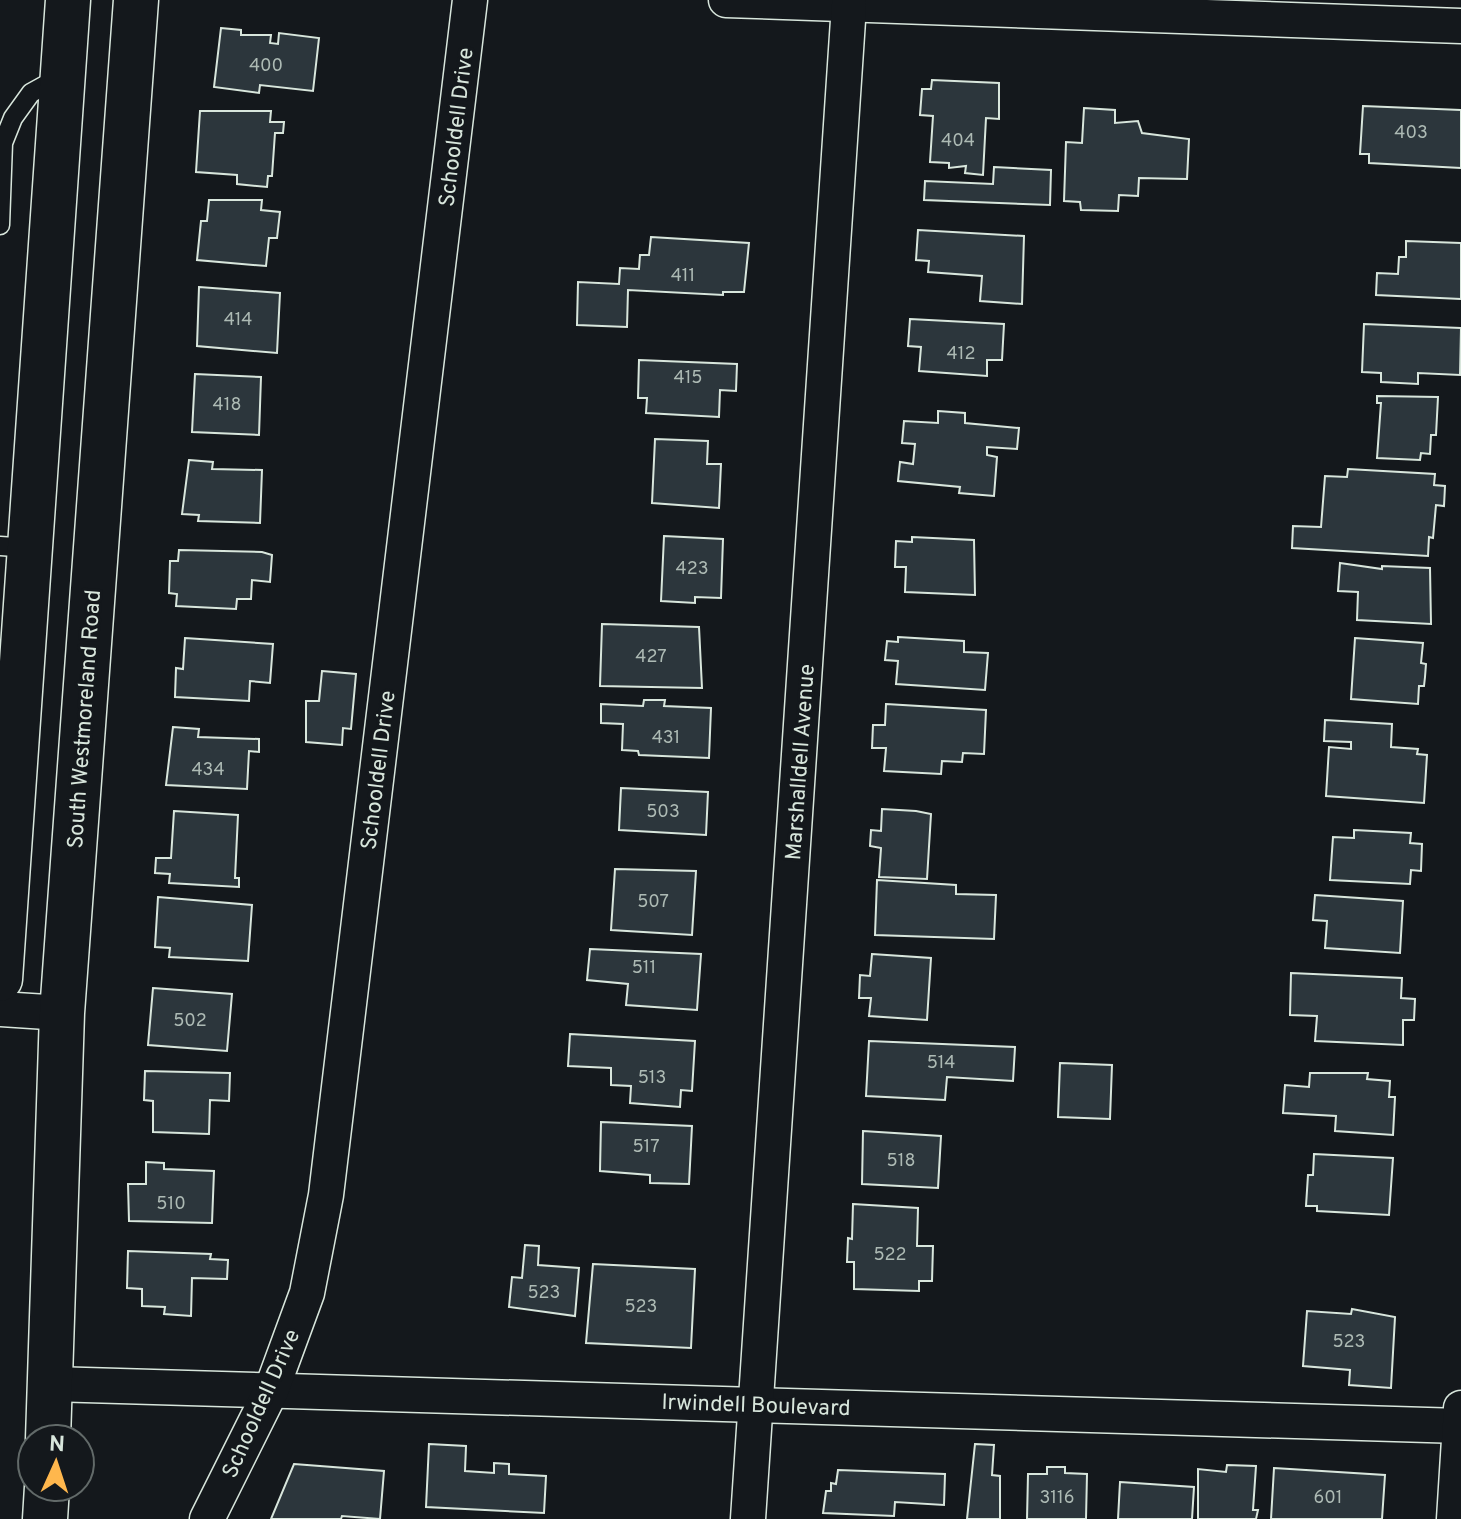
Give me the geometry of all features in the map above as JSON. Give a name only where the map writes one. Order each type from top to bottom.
[{"type":"main road","points":[[0,979],[15,547],[68,0]]},
{"type":"main road","name":"South Westmoreland Road","points":[[49,1423],[62,1013],[136,0]]},
{"type":"street","name":"Schooldell Drive","points":[[207,1519],[271,1391],[307,1293],[326,1195],[470,0]]},
{"type":"street","points":[[726,0],[1461,26]]},
{"type":"street","name":"Marshalldell Avenue","points":[[748,1519],[849,5]]},
{"type":"street","points":[[0,1009],[62,1013]]},
{"type":"street","name":"Irwindell Boulevard","points":[[51,1384],[1461,1420]]},
{"type":"street","points":[[1454,1519],[1461,1420]]},
{"type":"lane","points":[[0,225],[3,143],[13,118],[31,93],[63,76]]},
{"type":"building","points":[[221,28],[241,30],[241,35],[271,35],[270,43],[278,44],[279,33],[319,38],[313,91],[260,85],[259,93],[214,87]]},
{"type":"building","points":[[932,80],[999,83],[999,119],[986,118],[983,175],[965,173],[966,166],[949,168],[949,163],[930,162],[933,116],[920,115],[922,89],[931,89]]},
{"type":"building","points":[[1363,106],[1461,110],[1461,168],[1369,163],[1369,154],[1360,154]]},
{"type":"building","points":[[1084,108],[1115,110],[1115,123],[1138,121],[1142,133],[1189,139],[1187,179],[1139,178],[1138,196],[1119,195],[1118,211],[1081,210],[1080,202],[1064,201],[1066,142],[1082,143]]},
{"type":"building","points":[[200,111],[271,111],[270,122],[284,122],[283,133],[275,133],[272,176],[268,176],[267,187],[237,184],[237,175],[196,172]]},
{"type":"building","points":[[994,167],[1051,170],[1050,205],[924,200],[925,181],[993,184]]},
{"type":"building","points":[[209,200],[262,200],[261,210],[280,212],[277,238],[269,238],[266,266],[197,260],[201,221],[207,221]]},
{"type":"building","points":[[918,230],[1024,236],[1022,304],[980,301],[982,276],[928,272],[929,261],[916,260]]},
{"type":"building","points":[[651,237],[749,243],[744,292],[723,292],[723,295],[628,290],[627,327],[577,325],[578,282],[619,284],[620,268],[639,269],[640,255],[649,255]]},
{"type":"building","points":[[1406,241],[1461,243],[1461,299],[1376,295],[1377,273],[1398,274],[1399,257],[1406,257]]},
{"type":"building","points":[[199,287],[280,293],[277,353],[197,346]]},
{"type":"building","points":[[910,319],[1004,324],[1002,360],[987,360],[987,376],[919,371],[921,347],[908,346]]},
{"type":"building","points":[[1364,324],[1461,328],[1460,375],[1418,373],[1418,384],[1381,382],[1381,373],[1362,372]]},
{"type":"building","points":[[639,360],[737,364],[736,391],[720,390],[719,417],[646,413],[647,398],[638,398]]},
{"type":"building","points":[[195,374],[261,377],[259,435],[192,432]]},
{"type":"building","points":[[1377,396],[1438,397],[1436,435],[1431,435],[1430,454],[1421,453],[1420,460],[1377,458],[1381,403],[1377,403]]},
{"type":"building","points":[[938,411],[965,413],[965,423],[1019,428],[1017,449],[987,447],[987,455],[997,457],[994,496],[959,493],[960,487],[898,481],[900,462],[913,464],[915,444],[902,443],[904,421],[938,423]]},
{"type":"building","points":[[655,439],[708,441],[707,464],[721,464],[719,508],[652,503]]},
{"type":"building","points":[[189,460],[213,462],[212,469],[262,470],[260,523],[198,521],[199,515],[182,514]]},
{"type":"building","points":[[1348,469],[1435,474],[1434,485],[1445,486],[1444,506],[1436,505],[1428,556],[1292,548],[1293,526],[1321,527],[1325,476],[1347,477]]},
{"type":"building","points":[[664,536],[723,539],[721,598],[695,597],[695,603],[661,601]]},
{"type":"building","points":[[912,537],[974,540],[975,595],[905,592],[906,567],[895,567],[896,541],[912,542]]},
{"type":"building","points":[[179,550],[262,552],[272,555],[270,582],[252,580],[251,599],[237,599],[236,609],[176,606],[177,594],[169,593],[170,561],[178,561]]},
{"type":"building","points":[[1340,563],[1382,569],[1382,566],[1430,568],[1431,624],[1357,620],[1358,592],[1338,591]]},
{"type":"building","points":[[602,624],[699,627],[702,688],[600,686]]},
{"type":"building","points":[[898,637],[964,641],[964,652],[988,653],[985,690],[896,684],[898,661],[885,660],[887,641],[898,642]]},
{"type":"building","points":[[185,638],[273,644],[270,683],[250,681],[249,701],[175,697],[176,668],[183,669]]},
{"type":"building","points":[[1355,638],[1423,643],[1421,663],[1426,664],[1425,677],[1424,686],[1419,686],[1418,704],[1351,699]]},
{"type":"building","points":[[322,671],[356,674],[351,729],[343,728],[342,745],[306,742],[306,701],[319,701]]},
{"type":"building","points":[[644,700],[665,700],[664,706],[711,708],[709,758],[639,755],[638,751],[622,750],[623,724],[601,723],[601,704],[643,706]]},
{"type":"building","points":[[886,704],[986,710],[984,754],[963,753],[962,762],[942,761],[941,774],[884,771],[886,748],[872,748],[873,725],[885,725]]},
{"type":"building","points":[[1325,720],[1392,724],[1391,747],[1418,749],[1417,754],[1427,755],[1424,803],[1326,796],[1329,747],[1351,749],[1351,742],[1324,741]]},
{"type":"building","points":[[173,727],[199,729],[198,737],[259,739],[259,752],[249,751],[247,789],[166,785]]},
{"type":"building","points":[[621,788],[708,792],[706,835],[619,830]]},
{"type":"building","points":[[882,809],[931,814],[927,879],[879,877],[881,848],[870,846],[871,830],[881,831]]},
{"type":"building","points":[[174,811],[238,815],[235,878],[239,878],[239,887],[169,883],[170,874],[155,873],[156,858],[171,858]]},
{"type":"building","points":[[1354,830],[1411,833],[1410,843],[1422,844],[1421,871],[1411,870],[1410,884],[1330,880],[1333,837],[1354,838]]},
{"type":"building","points":[[615,869],[696,871],[692,935],[611,930]]},
{"type":"building","points":[[877,880],[956,885],[956,894],[996,895],[994,939],[875,935]]},
{"type":"building","points":[[1315,895],[1403,901],[1400,953],[1325,948],[1327,921],[1313,920]]},
{"type":"building","points":[[158,897],[252,905],[248,961],[169,957],[170,948],[155,947]]},
{"type":"building","points":[[590,949],[701,954],[697,1010],[626,1005],[628,984],[587,980]]},
{"type":"building","points":[[872,954],[931,958],[927,1020],[869,1016],[871,998],[859,998],[860,975],[870,976]]},
{"type":"building","points":[[1291,973],[1402,978],[1401,998],[1415,999],[1414,1020],[1403,1020],[1403,1045],[1315,1041],[1317,1016],[1290,1015]]},
{"type":"building","points":[[153,988],[232,994],[227,1051],[148,1045]]},
{"type":"building","points":[[570,1034],[695,1041],[692,1091],[681,1090],[680,1107],[630,1103],[631,1086],[611,1085],[611,1068],[568,1066]]},
{"type":"building","points":[[869,1041],[1015,1047],[1013,1081],[947,1077],[945,1100],[866,1096]]},
{"type":"building","points":[[1060,1063],[1112,1065],[1110,1119],[1058,1117]]},
{"type":"building","points":[[145,1071],[230,1073],[229,1101],[210,1100],[209,1134],[153,1132],[153,1101],[144,1100]]},
{"type":"building","points":[[1310,1073],[1368,1073],[1367,1079],[1390,1081],[1389,1097],[1395,1097],[1393,1135],[1335,1131],[1336,1116],[1283,1113],[1285,1085],[1309,1087]]},
{"type":"building","points":[[601,1122],[692,1126],[689,1184],[650,1183],[650,1175],[600,1171]]},
{"type":"building","points":[[863,1131],[941,1136],[938,1188],[862,1184]]},
{"type":"building","points":[[1314,1154],[1393,1158],[1389,1215],[1317,1211],[1317,1206],[1306,1206],[1308,1175],[1313,1175]]},
{"type":"building","points":[[146,1162],[164,1163],[164,1169],[214,1171],[212,1223],[129,1221],[128,1184],[146,1184]]},
{"type":"building","points":[[853,1204],[918,1208],[917,1246],[933,1246],[932,1281],[919,1281],[919,1291],[854,1289],[854,1262],[847,1262],[848,1238],[852,1239]]},
{"type":"building","points":[[525,1245],[539,1246],[538,1265],[579,1268],[575,1316],[509,1307],[512,1277],[522,1278]]},
{"type":"building","points":[[128,1251],[211,1254],[210,1259],[228,1260],[227,1279],[192,1278],[191,1316],[164,1314],[165,1307],[142,1306],[142,1289],[127,1288]]},
{"type":"building","points":[[593,1264],[695,1269],[691,1348],[586,1343]]},
{"type":"building","points":[[1352,1309],[1395,1317],[1391,1388],[1349,1385],[1350,1370],[1303,1366],[1307,1311],[1351,1314]]},
{"type":"building","points":[[429,1444],[466,1446],[465,1471],[494,1473],[494,1463],[509,1464],[509,1474],[546,1476],[544,1513],[426,1507]]},
{"type":"building","points":[[975,1444],[994,1445],[992,1475],[1000,1476],[1000,1519],[967,1519]]},
{"type":"building","points":[[294,1464],[384,1471],[380,1519],[342,1516],[341,1519],[271,1519]]},
{"type":"building","points":[[1227,1465],[1256,1466],[1253,1510],[1258,1510],[1256,1519],[1198,1519],[1198,1469],[1226,1472]]},
{"type":"building","points":[[1047,1467],[1065,1467],[1065,1473],[1087,1474],[1086,1519],[1027,1519],[1028,1474],[1047,1474]]},
{"type":"building","points":[[1274,1468],[1385,1475],[1382,1519],[1271,1519]]},
{"type":"building","points":[[838,1470],[945,1474],[944,1505],[895,1502],[894,1516],[823,1513],[826,1491],[831,1491],[831,1483],[836,1484]]},
{"type":"building","points":[[1120,1482],[1194,1487],[1192,1519],[1118,1519]]}]
